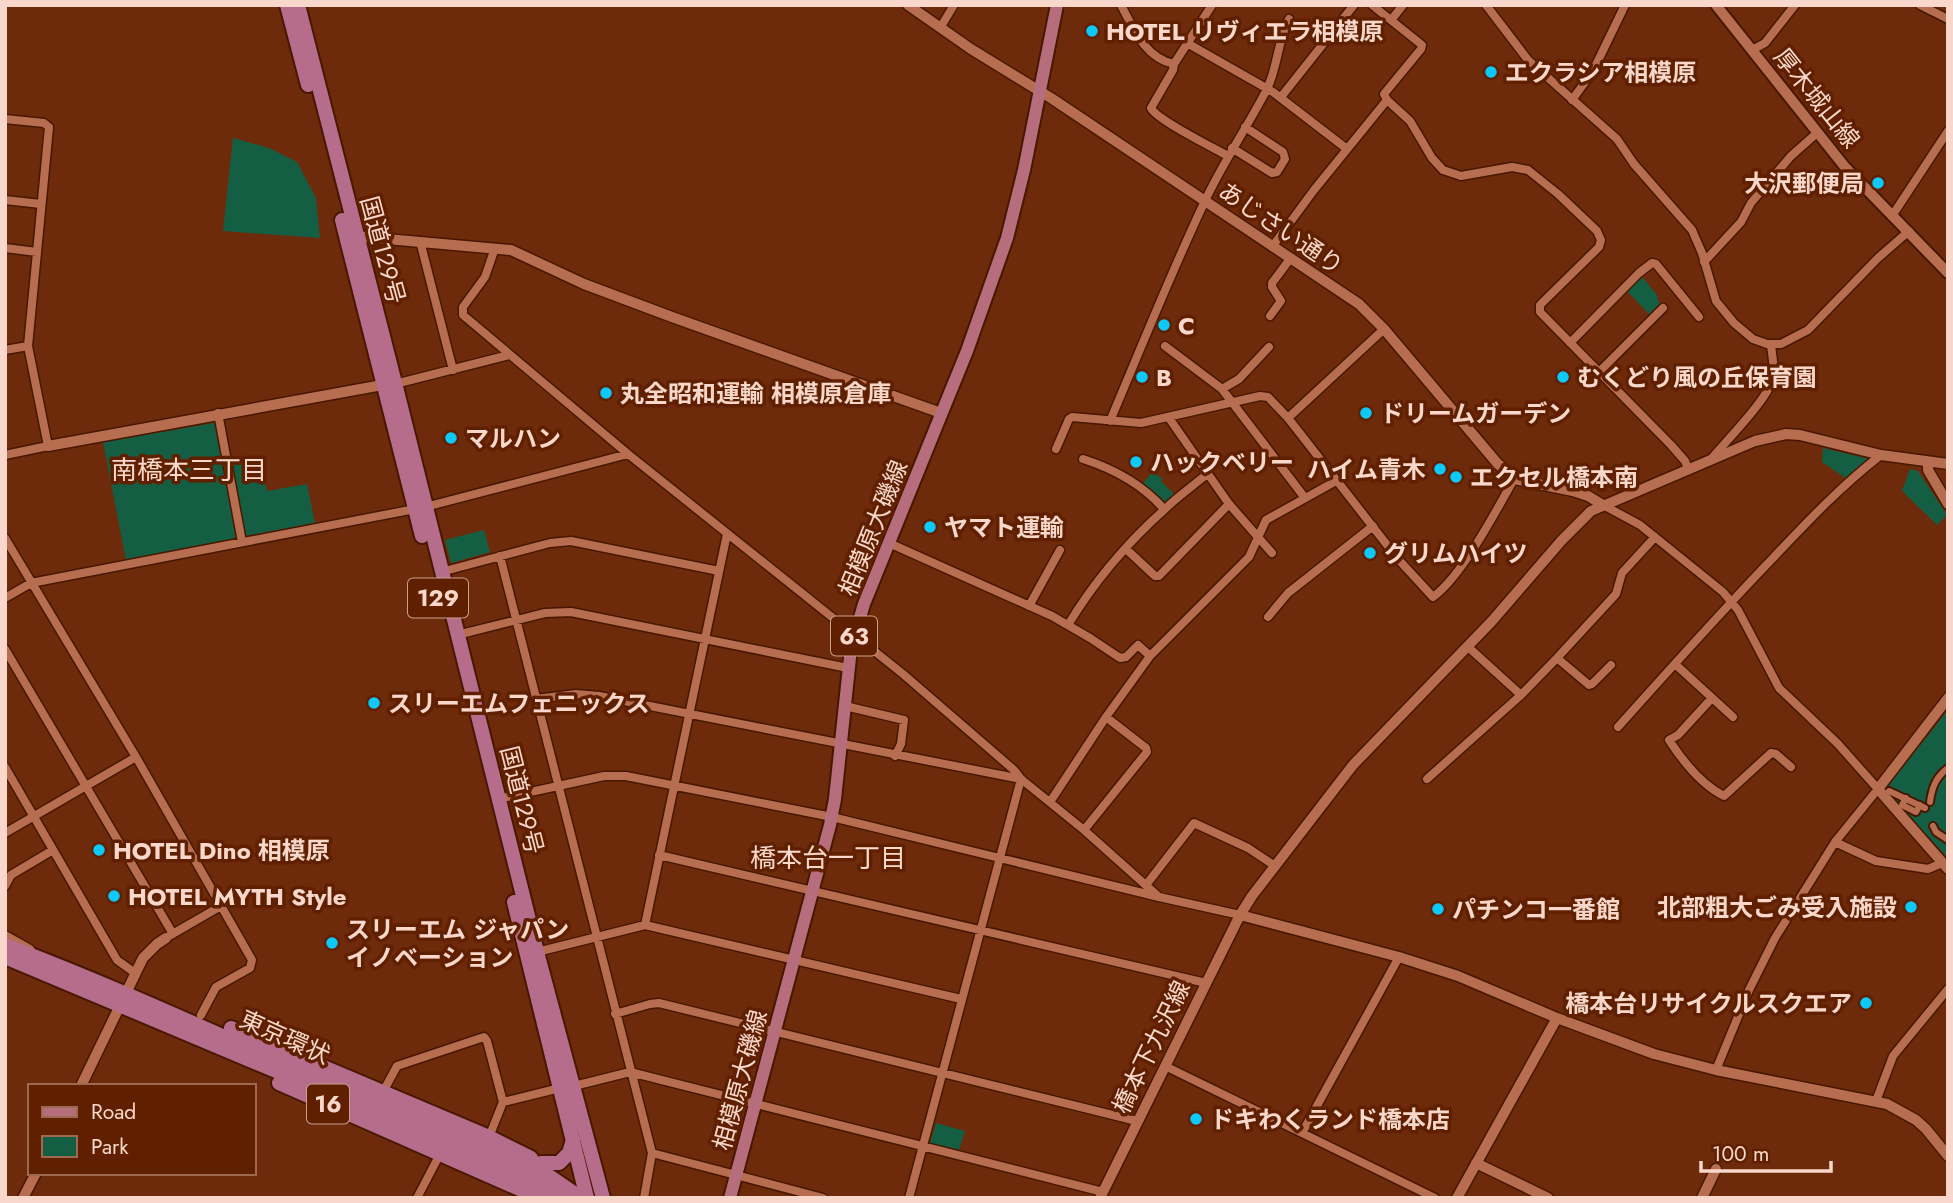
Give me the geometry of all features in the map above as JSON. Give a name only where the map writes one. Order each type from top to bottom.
[{"type":"highway","name":"国道129号","points":[[287,5],[351,237]]},
{"type":"highway","name":"国道129号","points":[[298,5],[351,237],[567,1087],[603,1198]]},
{"type":"highway","name":"国道129号","points":[[420,508],[441,572],[537,952],[567,1087],[573,1140],[588,1197]]},
{"type":"highway","name":"東京環状","points":[[5,944],[45,960],[123,999],[461,1143],[549,1176],[588,1197]]},
{"type":"highway","name":"東京環状","points":[[5,958],[123,999],[144,1000],[461,1143],[560,1198]]},
{"type":"highway","name":"16","points":[[123,999],[129,1019],[540,1198]]},
{"type":"highway","points":[[144,1000],[201,1016],[489,1137],[541,1163],[588,1197],[598,1181]]},
{"type":"highway","points":[[541,1163],[559,1163],[569,1153],[573,1140]]},
{"type":"main road","name":"相模原大磯線","points":[[730,1198],[832,817],[854,636],[864,604],[989,293],[1007,238],[1056,5]]},
{"type":"main road","name":"厚木城山線","points":[[1716,5],[1855,178],[1948,274]]},
{"type":"street","name":"あじさい通り","points":[[908,5],[1359,304],[1384,329],[1497,463],[1514,479]]},
{"type":"street","points":[[940,28],[954,5]]},
{"type":"street","points":[[1121,5],[1133,33],[1148,49],[1174,64]]},
{"type":"street","points":[[1212,5],[1174,64],[1152,104],[1152,110],[1164,120],[1272,173],[1277,172],[1285,159],[1283,152],[1245,127]]},
{"type":"street","points":[[1281,97],[1354,5]]},
{"type":"street","points":[[1372,5],[1420,42],[1422,47],[1384,94],[1410,121],[1432,158],[1443,170],[1461,176],[1513,167],[1528,170],[1600,234],[1599,247],[1539,309],[1671,445],[1688,468]]},
{"type":"street","points":[[1392,19],[1403,5]]},
{"type":"street","points":[[1486,5],[1528,60],[1617,139],[1634,164],[1692,230],[1711,289],[1722,310],[1746,335],[1771,345],[1788,341],[1808,330],[1878,258],[1909,231]]},
{"type":"street","points":[[1572,100],[1593,71],[1625,5]]},
{"type":"street","points":[[1752,50],[1765,43],[1795,5]]},
{"type":"street","points":[[1920,5],[1948,19]]},
{"type":"street","points":[[1110,421],[1179,256],[1230,152],[1267,89],[1278,57],[1280,38],[1289,19]]},
{"type":"street","points":[[1187,43],[1281,97],[1347,149]]},
{"type":"street","points":[[1272,247],[1387,100]]},
{"type":"street","points":[[5,119],[44,123],[49,127],[28,346],[48,446]]},
{"type":"street","points":[[1892,216],[1948,131]]},
{"type":"street","points":[[1704,262],[1741,222],[1751,203],[1791,156],[1818,133]]},
{"type":"street","points":[[5,200],[41,204]]},
{"type":"street","points":[[351,237],[511,250],[584,284],[941,412]]},
{"type":"street","points":[[420,241],[453,370]]},
{"type":"street","points":[[5,248],[37,251]]},
{"type":"street","points":[[495,248],[485,277],[463,307],[462,313],[628,454],[946,709],[1021,779],[1084,830],[1158,897]]},
{"type":"street","points":[[1270,316],[1281,301],[1272,283],[1290,259]]},
{"type":"street","points":[[1570,343],[1652,263],[1656,264],[1699,317]]},
{"type":"street","points":[[1599,372],[1663,308]]},
{"type":"street","points":[[1287,418],[1384,329]]},
{"type":"street","points":[[1712,458],[1772,382],[1774,376],[1771,345]]},
{"type":"street","points":[[5,350],[28,346]]},
{"type":"street","points":[[1165,346],[1222,389],[1305,498]]},
{"type":"street","points":[[1222,389],[1239,379],[1269,347]]},
{"type":"street","points":[[5,455],[218,413],[388,384],[509,355]]},
{"type":"street","points":[[1056,449],[1072,417],[1136,423],[1169,418],[1260,396],[1268,397],[1431,596],[1435,596],[1466,558],[1514,479],[1588,496],[1640,525],[1714,583],[1731,601],[1779,688],[1883,790],[1945,866],[1928,869],[1875,861],[1835,842]]},
{"type":"street","points":[[218,413],[242,542]]},
{"type":"street","points":[[1169,418],[1228,504],[1272,553]]},
{"type":"street","name":"橋本下九沢線","points":[[1102,1196],[1240,915],[1353,765],[1591,511],[1755,441],[1786,434],[1881,455],[1948,464]]},
{"type":"street","points":[[5,598],[31,583],[420,508],[628,454]]},
{"type":"street","points":[[1618,727],[1731,601],[1833,496],[1881,455]]},
{"type":"street","points":[[1083,459],[1110,468],[1147,492],[1164,509]]},
{"type":"street","points":[[1928,462],[1928,470],[1948,504]]},
{"type":"street","points":[[1068,625],[1090,592],[1126,549],[1164,509],[1207,474]]},
{"type":"street","points":[[1050,802],[1105,717],[1150,656],[1249,556],[1266,520],[1336,481]]},
{"type":"street","points":[[1126,549],[1155,576],[1159,576],[1228,504]]},
{"type":"street","points":[[1268,617],[1288,593],[1373,526]]},
{"type":"street","points":[[645,925],[727,534]]},
{"type":"street","points":[[1427,779],[1521,695],[1557,658],[1616,594],[1622,573],[1655,537]]},
{"type":"street","points":[[5,538],[136,757],[253,963],[250,968],[216,988],[201,1016]]},
{"type":"street","points":[[441,572],[550,543],[571,541],[719,571]]},
{"type":"street","points":[[889,543],[1068,625],[1120,658],[1126,657],[1138,645],[1150,656]]},
{"type":"street","points":[[1029,606],[1060,550]]},
{"type":"street","points":[[499,556],[652,1153],[644,1198]]},
{"type":"street","points":[[457,635],[545,613],[571,612],[848,668]]},
{"type":"street","points":[[1467,646],[1521,695]]},
{"type":"street","points":[[5,649],[169,936]]},
{"type":"street","points":[[1557,658],[1589,685],[1611,665]]},
{"type":"street","points":[[1675,664],[1734,717]]},
{"type":"street","points":[[536,699],[587,694],[1021,779]]},
{"type":"street","points":[[1712,698],[1678,735],[1669,740],[1678,754],[1701,778],[1724,796],[1771,753],[1791,767]]},
{"type":"street","points":[[1716,1070],[1749,990],[1775,938],[1835,842],[1883,790],[1948,698]]},
{"type":"street","points":[[845,706],[904,720],[901,744],[895,756]]},
{"type":"street","points":[[1084,830],[1147,752],[1146,748],[1105,717]]},
{"type":"street","points":[[5,833],[136,757]]},
{"type":"street","points":[[5,767],[117,960],[135,973]]},
{"type":"street","points":[[1883,790],[1925,805],[1939,775],[1948,768]]},
{"type":"street","points":[[498,799],[615,775],[832,817],[1240,915],[1399,957],[1458,976],[1557,1018],[1654,1054],[1716,1070],[1876,1101],[1898,1109],[1916,1120],[1948,1156]]},
{"type":"street","points":[[909,1198],[1021,779]]},
{"type":"street","points":[[1146,885],[1194,823],[1248,848],[1275,866]]},
{"type":"street","points":[[1933,826],[1936,832],[1948,840]]},
{"type":"street","points":[[5,886],[11,875],[53,850]]},
{"type":"street","points":[[659,855],[1206,983]]},
{"type":"street","points":[[82,1084],[135,973],[149,950],[221,906]]},
{"type":"street","points":[[537,952],[645,925],[961,999]]},
{"type":"street","points":[[5,935],[17,940],[45,960]]},
{"type":"street","points":[[1302,1133],[1399,957]]},
{"type":"street","points":[[1876,1101],[1894,1056],[1948,989]]},
{"type":"street","points":[[615,1014],[659,1003],[1137,1121]]},
{"type":"street","points":[[1457,1198],[1557,1018]]},
{"type":"street","points":[[383,1092],[397,1066],[484,1037],[503,1102],[489,1137]]},
{"type":"street","points":[[1165,1066],[1435,1198]]},
{"type":"street","points":[[503,1102],[630,1072],[923,1146],[1102,1196]]},
{"type":"street","points":[[652,1153],[823,1198]]},
{"type":"street","points":[[417,1198],[440,1154]]},
{"type":"street","points":[[1476,1163],[1548,1198]]},
{"type":"street","points":[[1702,1198],[1717,1169]]},
{"type":"street","points":[[23,1198],[35,1175]]},
{"type":"green space","points":[[233,138],[269,148],[297,162],[316,198],[320,238],[223,231]]},
{"type":"green space","points":[[1639,273],[1657,295],[1663,308],[1649,314],[1627,291]]},
{"type":"green space","points":[[217,424],[236,538],[126,560],[103,442]]},
{"type":"green space","points":[[1823,448],[1869,459],[1847,479],[1822,462]]},
{"type":"green space","points":[[259,456],[267,491],[307,484],[315,523],[245,536],[231,461]]},
{"type":"green space","points":[[1910,469],[1918,471],[1947,515],[1937,525],[1902,491]]},
{"type":"green space","points":[[1152,472],[1163,479],[1161,481],[1175,495],[1166,503],[1162,503],[1142,485]]},
{"type":"green space","points":[[484,530],[490,552],[451,563],[445,540]]},
{"type":"green space","points":[[1948,710],[1948,858],[1890,795],[1889,785]]},
{"type":"green space","points":[[936,1123],[965,1131],[959,1150],[930,1143]]},
{"type":"place","name":"HOTEL リヴィエラ相模原","points":[[1092,31]]},
{"type":"place","name":"エクラシア相模原","points":[[1491,72]]},
{"type":"place","name":"大沢郵便局","points":[[1878,183]]},
{"type":"place","name":"C","points":[[1164,325]]},
{"type":"place","name":"B","points":[[1142,377]]},
{"type":"place","name":"むくどり風の丘保育園","points":[[1563,377]]},
{"type":"place","name":"丸全昭和運輸 相模原倉庫","points":[[606,393]]},
{"type":"place","name":"ドリームガーデン","points":[[1366,413]]},
{"type":"place","name":"マルハン","points":[[451,438]]},
{"type":"place","name":"ハックベリー","points":[[1136,462]]},
{"type":"place","name":"ハイム青木","points":[[1440,469]]},
{"type":"place","name":"エクセル橋本南","points":[[1456,477]]},
{"type":"place","name":"ヤマト運輸","points":[[930,527]]},
{"type":"place","name":"グリムハイツ","points":[[1370,553]]},
{"type":"place","name":"スリーエムフェニックス","points":[[374,703]]},
{"type":"place","name":"HOTEL Dino 相模原","points":[[99,850]]},
{"type":"place","name":"HOTEL MYTH Style","points":[[114,896]]},
{"type":"place","name":"北部粗大ごみ受入施設","points":[[1911,907]]},
{"type":"place","name":"パチンコ一番館","points":[[1438,909]]},
{"type":"place","name":"スリーエム ジャパン イノベーション","points":[[332,943]]},
{"type":"place","name":"橋本台リサイクルスクエア","points":[[1866,1003]]},
{"type":"place","name":"ドキわくランド橋本店","points":[[1196,1119]]},
{"type":"district","name":"南橋本三丁目","points":[[189,470]]},
{"type":"district","name":"橋本台一丁目","points":[[828,858]]}]
